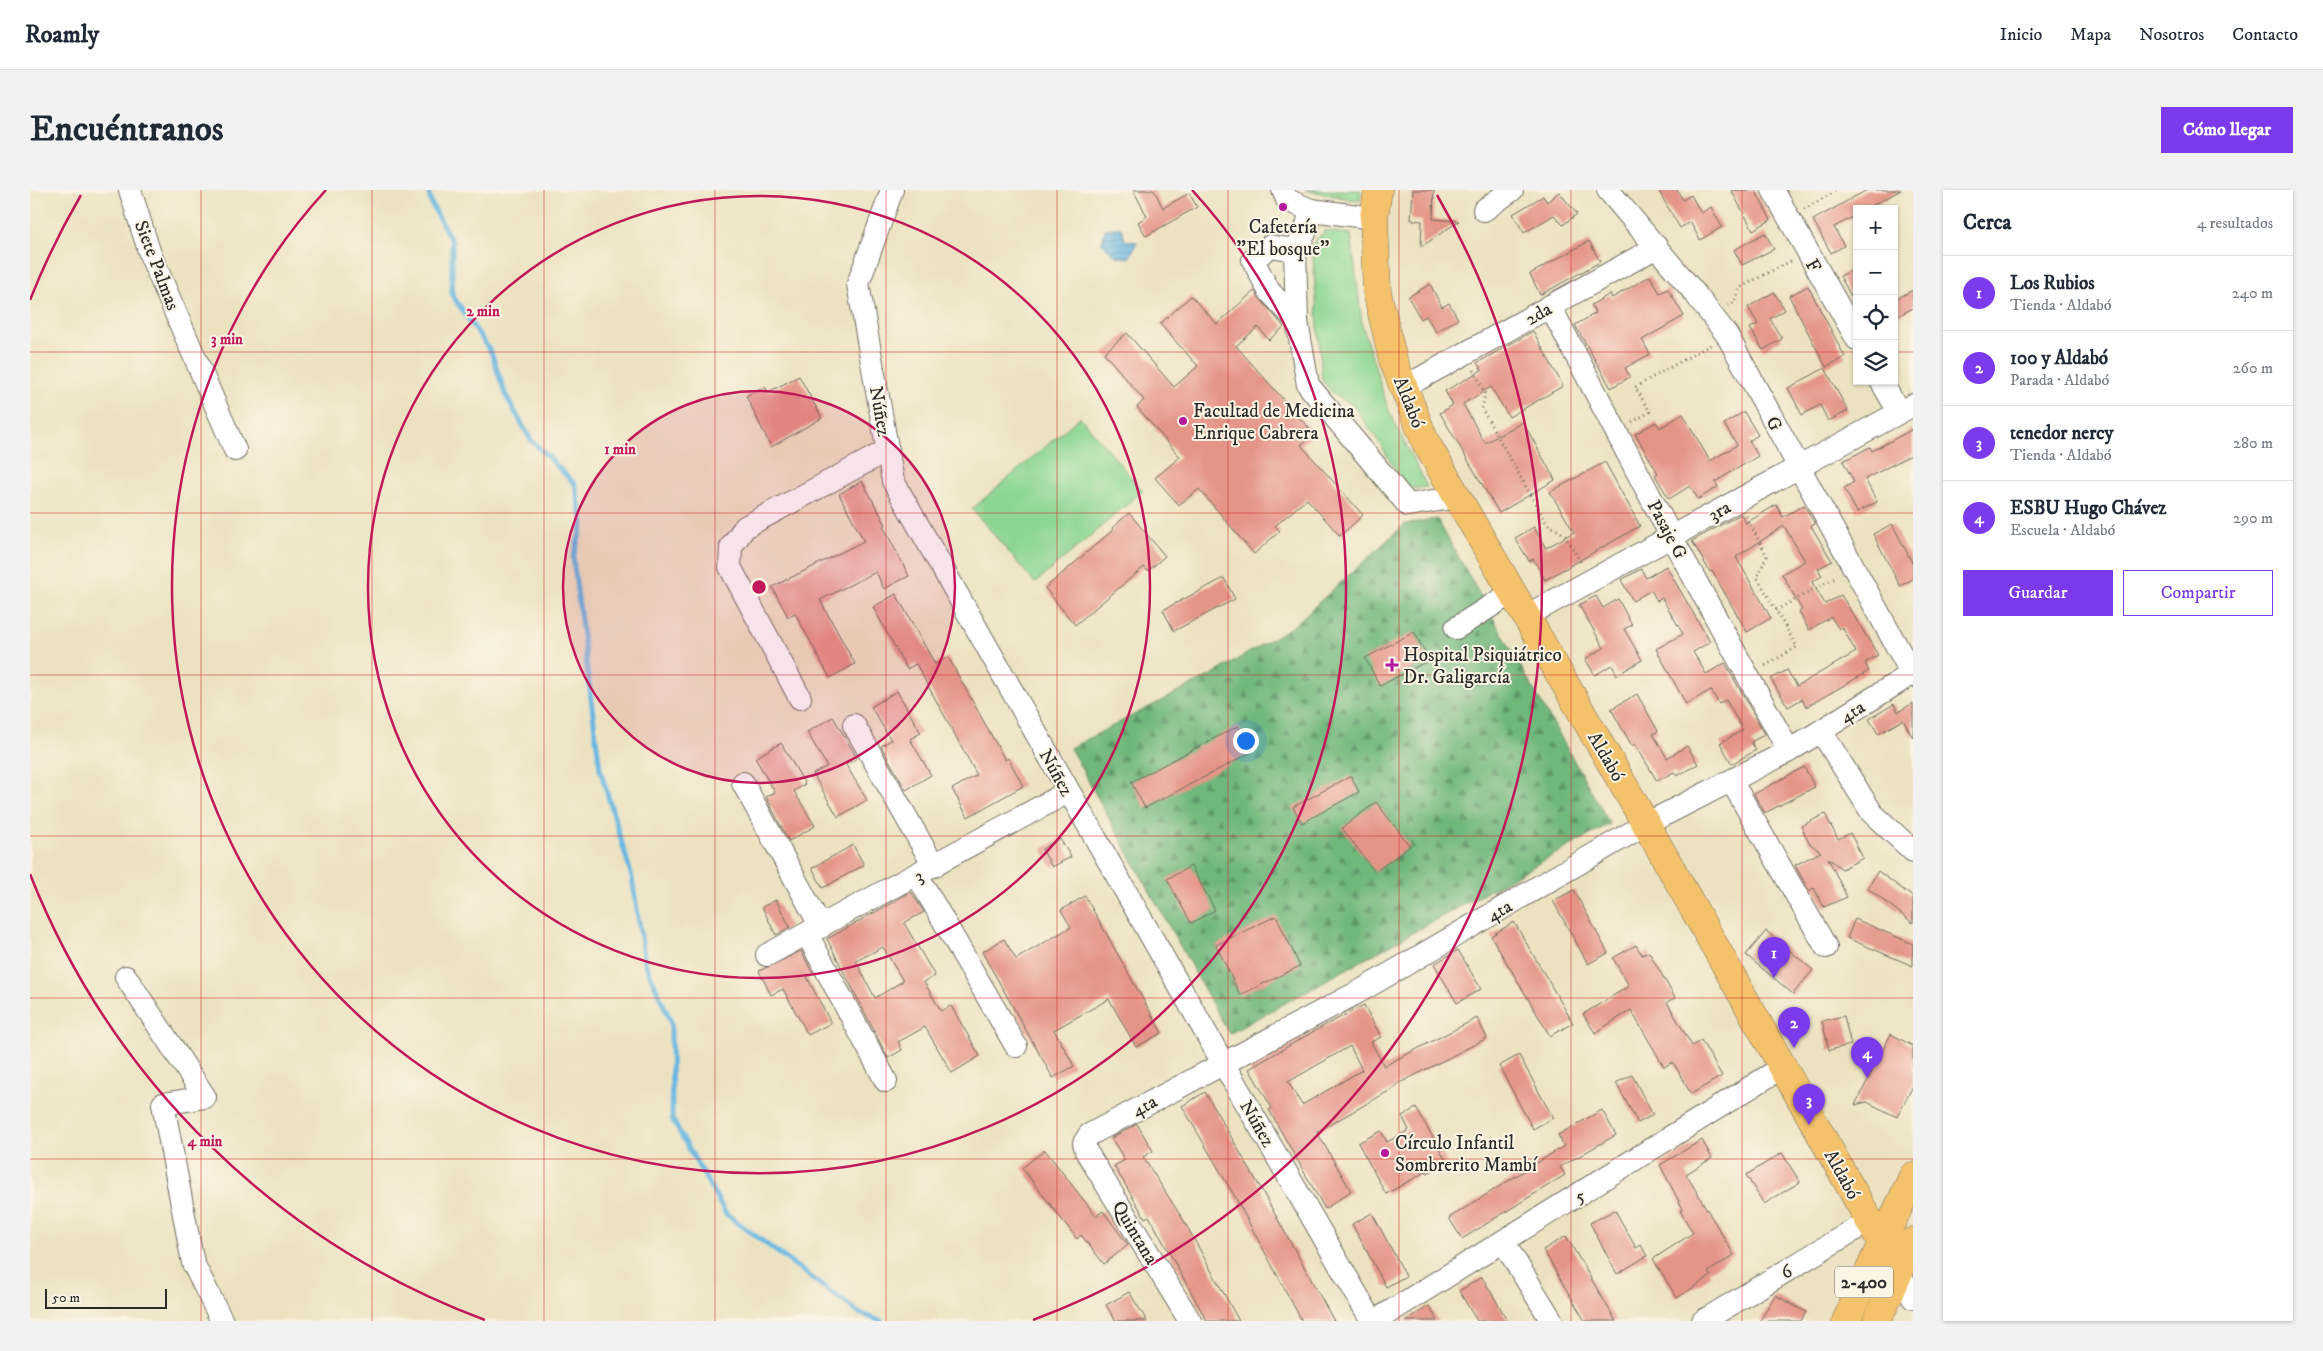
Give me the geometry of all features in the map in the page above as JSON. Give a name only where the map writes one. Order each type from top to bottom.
[{"type":"main road","name":"Aldabó","points":[[1378,190],[1374,218],[1377,292],[1410,383],[1426,441],[1646,824],[1899,1274]]},
{"type":"main road","name":"2-400","points":[[1846,1321],[1875,1232],[1913,1176]]},
{"type":"main road","name":"2-400","points":[[1877,1321],[1913,1241]]},
{"type":"street","name":"Siete Palmas","points":[[130,190],[150,254],[235,450]]},
{"type":"street","name":"Núñez","points":[[892,190],[858,284],[893,481],[1223,1064],[1374,1321]]},
{"type":"street","points":[[1283,190],[1287,200],[1311,210],[1374,218]]},
{"type":"street","points":[[1484,210],[1512,190]]},
{"type":"street","name":"G","points":[[1608,190],[1711,315],[1913,674]]},
{"type":"street","name":"F","points":[[1773,190],[1853,332]]},
{"type":"street","points":[[1311,210],[1305,233],[1295,250],[1297,321],[1308,385],[1408,505],[1458,497]]},
{"type":"street","points":[[1295,250],[1270,246],[1253,260],[1269,291],[1297,321]]},
{"type":"street","name":"2da","points":[[1410,383],[1505,329],[1657,248]]},
{"type":"street","name":"Pasaje G","points":[[1550,306],[1610,431],[1671,536],[1789,751]]},
{"type":"street","points":[[1885,385],[1906,409]]},
{"type":"street","name":"3ra","points":[[1526,616],[1906,409]]},
{"type":"street","points":[[800,698],[730,567],[730,547],[745,527],[888,450]]},
{"type":"street","points":[[1456,628],[1512,592]]},
{"type":"street","name":"4ta","points":[[1084,1143],[1089,1135],[1362,990],[1646,824],[1732,782],[1789,751],[1913,674]]},
{"type":"street","points":[[854,725],[926,871],[1016,1046]]},
{"type":"street","points":[[1821,731],[1872,813],[1913,851]]},
{"type":"street","points":[[1732,782],[1826,948]]},
{"type":"street","points":[[743,784],[886,1081]]},
{"type":"street","name":"3","points":[[767,955],[926,871],[1068,792]]},
{"type":"street","points":[[126,977],[205,1097],[163,1104],[193,1262],[222,1321]]},
{"type":"street","name":"5","points":[[1374,1321],[1504,1243],[1783,1067]]},
{"type":"street","name":"Quintana","points":[[1084,1143],[1086,1152],[1190,1321]]},
{"type":"street","name":"6","points":[[1703,1321],[1875,1232]]},
{"type":"street","points":[[1504,1243],[1552,1321]]},
{"type":"street","name":"Aldabó","points":[[1899,1274],[1913,1298]]},
{"type":"path","points":[[1788,218],[1838,190]]},
{"type":"path","points":[[1711,315],[1735,302],[1739,288],[1807,252]]},
{"type":"path","points":[[1610,431],[1650,412],[1635,387],[1729,348]]},
{"type":"path","points":[[1470,364],[1485,394],[1482,409],[1547,524],[1564,534],[1591,580]]},
{"type":"path","points":[[1737,500],[1767,556],[1757,577],[1798,647],[1748,676]]},
{"type":"path","points":[[1776,610],[1853,568]]},
{"type":"green space","points":[[1305,190],[1361,190],[1360,201]]},
{"type":"green space","points":[[1325,231],[1351,234],[1362,324],[1388,409],[1427,487],[1407,489],[1379,442],[1352,404],[1335,396],[1322,380],[1312,245]]},
{"type":"green space","points":[[1080,417],[1143,491],[1035,583],[972,509]]},
{"type":"green space","points":[[1437,519],[1610,824],[1229,1034],[1070,748],[1213,674],[1293,626],[1405,524]]},
{"type":"water","points":[[1121,227],[1125,240],[1137,242],[1129,258],[1116,256],[1102,243],[1105,229]]},
{"type":"building","points":[[1133,190],[1154,190],[1163,208],[1189,193],[1197,207],[1146,236],[1138,222],[1147,216]]},
{"type":"building","points":[[1413,190],[1434,190],[1433,219],[1459,221],[1421,247],[1422,221],[1411,220]]},
{"type":"building","points":[[1658,190],[1677,190],[1683,200],[1691,195],[1701,213],[1711,207],[1722,227],[1700,240],[1690,222],[1680,228]]},
{"type":"building","points":[[1731,190],[1755,190],[1771,220],[1753,230]]},
{"type":"building","points":[[1867,190],[1901,190],[1873,205],[1853,205],[1853,217],[1834,227],[1844,246],[1831,253],[1813,220]]},
{"type":"building","points":[[1559,192],[1577,214],[1563,225],[1554,215],[1524,233],[1513,214],[1543,196],[1547,202]]},
{"type":"building","points":[[1765,233],[1774,249],[1742,265],[1734,250]]},
{"type":"building","points":[[1589,241],[1600,262],[1540,295],[1530,274]]},
{"type":"building","points":[[1853,270],[1853,300],[1840,276]]},
{"type":"building","points":[[1650,276],[1660,293],[1668,289],[1684,316],[1642,340],[1650,354],[1625,368],[1630,377],[1611,388],[1575,325],[1596,313],[1591,305],[1610,294],[1612,298]]},
{"type":"building","points":[[1430,284],[1442,307],[1449,303],[1458,319],[1436,332],[1426,316],[1421,319],[1408,297]]},
{"type":"building","points":[[1808,286],[1845,357],[1826,367],[1789,296]]},
{"type":"building","points":[[1913,290],[1913,308],[1898,316],[1898,298]]},
{"type":"building","points":[[1254,291],[1284,327],[1269,340],[1258,327],[1236,346],[1314,434],[1301,445],[1363,515],[1340,536],[1307,499],[1275,526],[1280,531],[1254,554],[1199,489],[1179,505],[1155,478],[1180,457],[1137,407],[1144,400],[1104,353],[1127,333],[1174,387],[1198,366],[1160,324],[1191,296],[1217,324]]},
{"type":"building","points":[[1774,292],[1785,310],[1770,319],[1782,339],[1763,350],[1750,328],[1758,324],[1748,307]]},
{"type":"building","points":[[1533,331],[1563,386],[1509,417],[1491,387],[1463,404],[1485,443],[1523,422],[1555,480],[1499,513],[1440,413],[1453,405],[1445,391],[1482,370],[1477,363]]},
{"type":"building","points":[[1825,368],[1848,411],[1828,421],[1820,405],[1802,415],[1788,388]]},
{"type":"building","points":[[799,376],[822,418],[771,447],[746,396],[765,387],[768,392]]},
{"type":"building","points":[[1744,412],[1758,435],[1749,441],[1758,456],[1715,482],[1718,487],[1698,499],[1690,486],[1669,499],[1655,475],[1658,473],[1635,434],[1656,422],[1660,428],[1683,414],[1710,461],[1737,445],[1724,424]]},
{"type":"building","points":[[1913,429],[1913,454],[1865,479],[1877,502],[1857,512],[1844,488],[1854,482],[1843,461],[1870,447],[1872,451]]},
{"type":"building","points":[[1605,462],[1640,526],[1545,580],[1533,559],[1529,561],[1515,538],[1534,527],[1546,548],[1574,532],[1550,492]]},
{"type":"building","points":[[862,481],[886,525],[883,526],[909,576],[884,589],[876,572],[820,600],[855,664],[830,678],[795,613],[788,617],[772,587],[864,541],[839,494]]},
{"type":"building","points":[[1776,505],[1783,517],[1804,505],[1815,524],[1811,526],[1832,561],[1818,569],[1822,576],[1812,582],[1825,604],[1841,595],[1878,655],[1865,663],[1869,671],[1806,707],[1802,699],[1788,707],[1771,679],[1787,670],[1797,686],[1856,652],[1842,627],[1839,629],[1831,617],[1809,630],[1799,612],[1802,610],[1782,574],[1805,561],[1784,526],[1736,557],[1771,618],[1747,632],[1712,571],[1710,572],[1692,541],[1741,514],[1746,523]]},
{"type":"building","points":[[1129,513],[1165,556],[1148,571],[1144,567],[1075,625],[1045,588],[1113,530],[1112,528]]},
{"type":"building","points":[[1892,524],[1913,564],[1913,579],[1900,586],[1873,534]]},
{"type":"building","points":[[1666,566],[1710,642],[1693,652],[1706,674],[1725,663],[1765,734],[1751,742],[1756,750],[1732,764],[1720,743],[1743,730],[1726,700],[1719,704],[1711,690],[1686,704],[1656,649],[1683,634],[1662,598],[1657,601],[1651,590],[1633,601],[1621,580],[1641,569],[1646,578]]},
{"type":"building","points":[[1224,578],[1235,599],[1174,631],[1163,610]]},
{"type":"building","points":[[896,594],[935,664],[948,657],[1005,760],[1008,758],[1023,786],[968,817],[952,789],[977,775],[916,664],[907,669],[873,607]]},
{"type":"building","points":[[1596,596],[1603,608],[1618,599],[1632,625],[1624,629],[1642,660],[1617,675],[1612,665],[1595,675],[1585,659],[1604,648],[1579,605]]},
{"type":"building","points":[[1414,632],[1429,660],[1380,686],[1365,658]]},
{"type":"building","points":[[897,691],[921,733],[910,739],[931,775],[906,790],[881,746],[891,740],[871,707]]},
{"type":"building","points":[[1637,694],[1658,731],[1653,734],[1667,758],[1687,746],[1698,764],[1677,776],[1674,772],[1657,781],[1635,744],[1632,746],[1611,709]]},
{"type":"building","points":[[1913,703],[1913,738],[1903,720],[1878,734],[1869,719],[1894,704],[1898,712]]},
{"type":"building","points":[[833,717],[857,758],[846,765],[867,800],[838,817],[813,774],[827,766],[807,732]]},
{"type":"building","points":[[1238,726],[1252,752],[1145,808],[1131,782]]},
{"type":"building","points":[[781,743],[805,784],[794,791],[815,826],[789,841],[766,797],[775,792],[755,758]]},
{"type":"building","points":[[1804,767],[1815,787],[1765,813],[1754,794]]},
{"type":"building","points":[[1351,776],[1359,792],[1302,823],[1293,807]]},
{"type":"building","points":[[1376,802],[1410,846],[1375,872],[1342,828]]},
{"type":"building","points":[[1825,814],[1838,839],[1850,833],[1863,858],[1842,869],[1828,858],[1847,897],[1824,907],[1814,888],[1809,891],[1795,865],[1821,852],[1809,843],[1801,826]]},
{"type":"building","points":[[1060,839],[1071,857],[1052,867],[1042,849]]},
{"type":"building","points":[[853,845],[864,865],[823,888],[812,868]]},
{"type":"building","points":[[1191,866],[1215,910],[1191,923],[1167,879]]},
{"type":"building","points":[[1878,871],[1913,897],[1913,923],[1868,888]]},
{"type":"building","points":[[1574,890],[1608,953],[1588,964],[1553,901]]},
{"type":"building","points":[[911,892],[924,912],[904,923],[935,976],[924,982],[941,1011],[951,1006],[980,1056],[952,1073],[925,1027],[898,1042],[902,1050],[888,1058],[827,939]],"holes":[[[883,947],[903,981],[875,998],[856,961]]]},
{"type":"building","points":[[1085,896],[1162,1033],[1136,1047],[1109,999],[1054,1030],[1074,1066],[1053,1078],[982,952],[1004,939],[1016,959],[1071,927],[1061,910]]},
{"type":"building","points":[[776,900],[790,927],[776,935],[762,907]]},
{"type":"building","points":[[1276,916],[1300,966],[1240,995],[1216,945]]},
{"type":"building","points":[[1855,919],[1913,944],[1913,966],[1847,938]]},
{"type":"building","points":[[1514,922],[1573,1023],[1550,1036],[1491,936]]},
{"type":"building","points":[[1766,931],[1813,970],[1793,994],[1746,955]]},
{"type":"building","points":[[1636,945],[1642,955],[1649,952],[1675,998],[1667,1002],[1692,1046],[1701,1040],[1722,1076],[1691,1094],[1673,1062],[1664,1067],[1631,1010],[1595,1033],[1583,1014],[1629,986],[1613,958]]},
{"type":"building","points":[[1458,950],[1481,989],[1457,1003],[1434,964]]},
{"type":"building","points":[[801,951],[813,974],[807,977],[831,1023],[808,1035],[783,989],[771,995],[759,971]]},
{"type":"building","points":[[1364,1005],[1381,1037],[1371,1042],[1384,1066],[1477,1018],[1487,1038],[1396,1085],[1396,1087],[1317,1132],[1351,1191],[1325,1209],[1269,1110],[1272,1108],[1249,1069]],"holes":[[[1350,1046],[1362,1070],[1302,1105],[1288,1082]]]},
{"type":"building","points":[[1844,1016],[1851,1045],[1829,1050],[1822,1021]]},
{"type":"building","points":[[1891,1034],[1913,1046],[1913,1086],[1897,1117],[1867,1102],[1855,1105]]},
{"type":"building","points":[[1519,1055],[1553,1118],[1533,1129],[1499,1066]]},
{"type":"building","points":[[1632,1075],[1653,1115],[1638,1123],[1616,1083]]},
{"type":"building","points":[[1205,1092],[1334,1321],[1302,1321],[1235,1197],[1182,1106]]},
{"type":"building","name":"Círculo Infantil Sombrerito Mambí","points":[[1416,1108],[1447,1162],[1386,1194],[1358,1143],[1381,1131],[1387,1142],[1409,1130],[1402,1116]]},
{"type":"building","points":[[1602,1110],[1616,1135],[1560,1167],[1565,1175],[1462,1239],[1449,1218],[1564,1146],[1558,1135]]},
{"type":"building","points":[[1137,1124],[1153,1151],[1143,1157],[1184,1221],[1239,1321],[1207,1321],[1149,1216],[1145,1218],[1114,1166],[1125,1160],[1111,1138]]},
{"type":"building","points":[[1702,1140],[1712,1158],[1686,1174],[1734,1255],[1708,1272],[1711,1276],[1677,1298],[1653,1259],[1693,1233],[1680,1211],[1683,1209],[1660,1165]]},
{"type":"building","points":[[1045,1150],[1096,1216],[1103,1211],[1128,1245],[1104,1264],[1081,1235],[1077,1239],[1022,1168]]},
{"type":"building","points":[[1782,1153],[1800,1182],[1764,1204],[1746,1175]]},
{"type":"building","points":[[1615,1210],[1636,1248],[1641,1245],[1647,1256],[1617,1274],[1590,1223]]},
{"type":"building","points":[[1372,1213],[1406,1276],[1386,1287],[1352,1224]]},
{"type":"building","points":[[1566,1236],[1616,1321],[1585,1321],[1543,1250]]},
{"type":"building","points":[[1482,1277],[1508,1321],[1477,1321],[1459,1291]]},
{"type":"building","points":[[1129,1292],[1147,1321],[1116,1321],[1106,1305]]},
{"type":"building","points":[[1775,1295],[1806,1312],[1801,1321],[1760,1321]]},
{"type":"building","points":[[1429,1306],[1438,1321],[1405,1321]]},
{"type":"waterway","points":[[428,190],[431,203],[452,242],[452,295],[491,352],[506,396],[531,440],[575,484],[583,524],[573,558],[600,769],[632,877],[645,963],[671,1022],[672,1119],[726,1214],[859,1313],[881,1321]]},
{"type":"place","name":"Cafetería \"El bosque\"","points":[[1283,207]]},
{"type":"place","name":"Facultad de Medicina Enrique Cabrera","points":[[1183,421]]},
{"type":"place","name":"Hospital Psiquiátrico Dr. Galigarcía","points":[[1392,665]]},
{"type":"place","name":"Los Rubios","points":[[1774,978]]},
{"type":"place","name":"100 y Aldabó","points":[[1794,1048]]},
{"type":"place","name":"ESBU Hugo Chávez","points":[[1867,1078]]},
{"type":"place","name":"tenedor nercy","points":[[1809,1125]]},
{"type":"place","name":"Círculo Infantil Sombrerito Mambí","points":[[1385,1153]]}]
